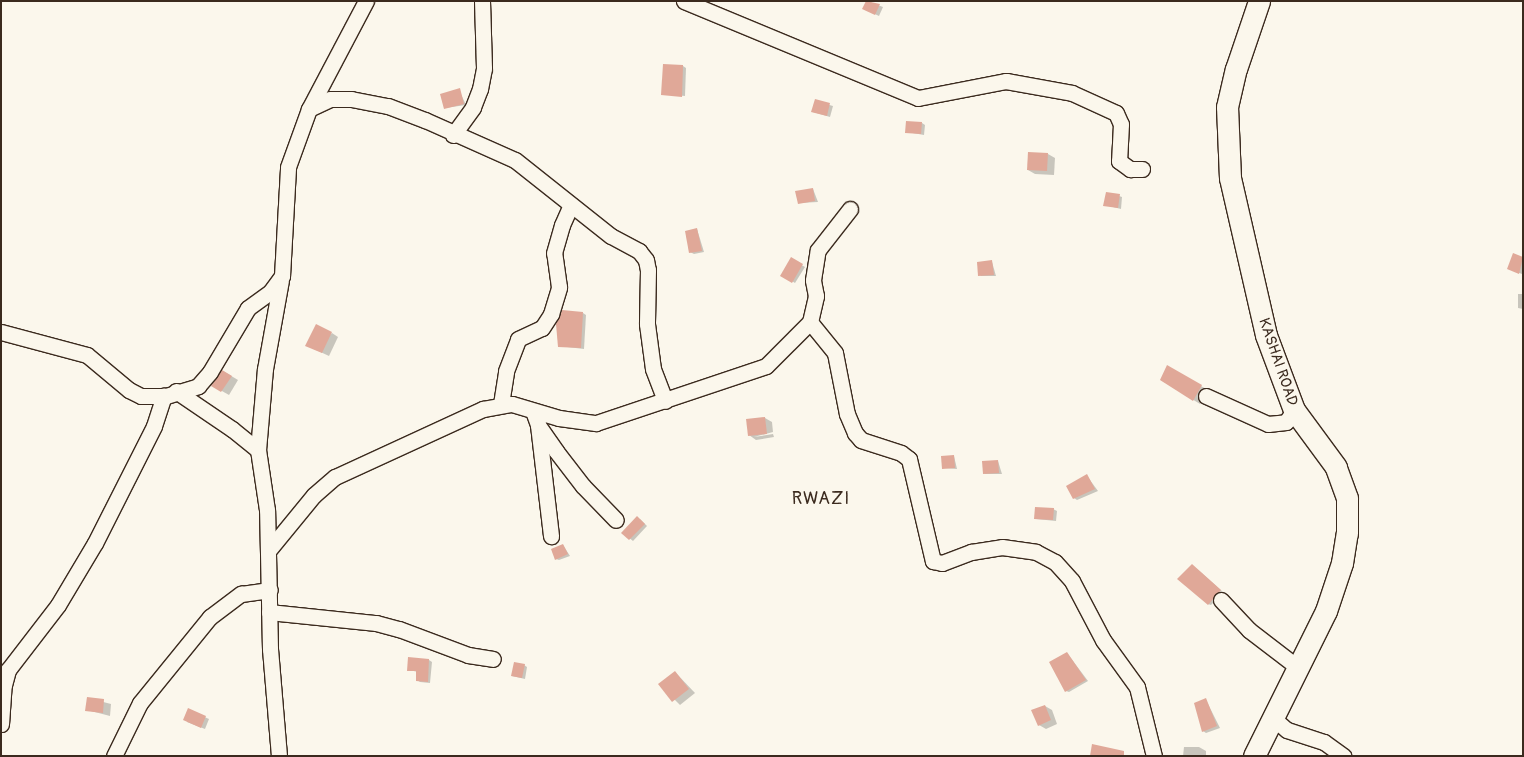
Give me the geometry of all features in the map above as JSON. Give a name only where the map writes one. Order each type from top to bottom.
[{"type":"street","points":[[279,756],[269,612],[270,590],[265,488],[258,450],[265,369],[282,276],[288,167],[309,109],[366,1]]},
{"type":"street","points":[[453,134],[473,107],[480,89],[484,68],[482,1]]},
{"type":"street","points":[[684,1],[918,98],[1006,81],[1072,93],[1116,113],[1121,124],[1119,161],[1130,169],[1142,169]]},
{"type":"street","name":"KASHAI ROAD","points":[[1254,756],[1296,666],[1326,611],[1342,564],[1347,533],[1347,498],[1336,467],[1294,410],[1266,335],[1230,178],[1227,107],[1236,69],[1259,1]]},
{"type":"street","points":[[309,109],[330,99],[372,102],[399,109],[515,160],[611,236],[639,251],[646,260],[650,345],[655,375],[665,401]]},
{"type":"street","points":[[501,404],[506,372],[518,339],[542,328],[551,314],[559,286],[554,253],[562,225],[571,206]]},
{"type":"street","points":[[268,551],[314,495],[335,476],[468,415],[501,404],[512,404],[536,418],[596,423],[766,366],[810,322],[816,296],[813,280],[818,250],[850,209]]},
{"type":"street","points":[[1,332],[87,355],[129,390],[141,396],[170,394],[198,386],[210,372],[248,308],[271,291],[282,276]]},
{"type":"street","points":[[810,322],[835,353],[847,414],[855,433],[861,440],[901,453],[908,458],[934,561],[942,563],[971,552],[1002,547],[1036,552],[1055,562],[1072,581],[1104,640],[1137,686],[1154,756]]},
{"type":"street","points":[[170,394],[226,424],[258,450]]},
{"type":"street","points":[[1,724],[4,686],[8,670],[58,605],[95,543],[170,394]]},
{"type":"street","points":[[1206,396],[1268,424],[1286,422],[1294,410]]},
{"type":"street","points":[[536,418],[583,486],[616,520]]},
{"type":"street","points":[[536,418],[551,536]]},
{"type":"street","points":[[114,756],[140,703],[210,617],[241,594],[270,590]]},
{"type":"street","points":[[1222,600],[1249,630],[1296,666]]},
{"type":"street","points":[[269,612],[399,628],[468,655],[494,659]]},
{"type":"street","points":[[1272,718],[1287,730],[1324,742],[1343,756]]},
{"type":"building","points":[[866,1],[880,4],[875,15],[862,9]]},
{"type":"building","points":[[663,64],[683,65],[682,97],[661,95]]},
{"type":"building","points":[[460,88],[464,104],[444,109],[440,94]]},
{"type":"building","points":[[815,99],[830,103],[827,116],[811,112]]},
{"type":"building","points":[[906,121],[922,122],[921,134],[905,133]]},
{"type":"building","points":[[1028,152],[1048,153],[1047,171],[1027,170]]},
{"type":"building","points":[[813,188],[815,201],[798,204],[795,191]]},
{"type":"building","points":[[1106,192],[1120,194],[1118,208],[1103,206]]},
{"type":"building","points":[[697,228],[702,251],[689,253],[685,231]]},
{"type":"building","points":[[1513,253],[1523,257],[1519,274],[1507,269]]},
{"type":"building","points":[[791,257],[803,264],[792,283],[780,276]]},
{"type":"building","points":[[992,260],[994,275],[978,276],[977,262]]},
{"type":"building","points":[[562,310],[583,312],[581,348],[558,347],[556,324]]},
{"type":"building","points":[[316,324],[332,332],[322,353],[305,346]]},
{"type":"building","points":[[1167,365],[1202,385],[1193,401],[1160,380]]},
{"type":"building","points":[[222,370],[232,376],[221,392],[211,386]]},
{"type":"building","points":[[765,417],[767,434],[748,436],[746,419]]},
{"type":"building","points":[[954,455],[955,468],[942,469],[941,456]]},
{"type":"building","points":[[998,460],[999,473],[983,474],[982,461]]},
{"type":"building","points":[[1087,474],[1095,489],[1073,499],[1066,486]]},
{"type":"building","points":[[1035,507],[1054,508],[1053,520],[1034,519]]},
{"type":"building","points":[[637,516],[645,524],[629,540],[621,533]]},
{"type":"building","points":[[563,544],[568,554],[555,560],[551,549]]},
{"type":"building","points":[[1192,564],[1221,590],[1208,605],[1177,579]]},
{"type":"building","points":[[1067,652],[1086,680],[1065,692],[1049,662]]},
{"type":"building","points":[[408,657],[429,659],[428,682],[416,681],[416,671],[407,671]]},
{"type":"building","points":[[514,662],[525,664],[522,678],[511,676]]},
{"type":"building","points":[[675,671],[689,689],[672,702],[658,684]]},
{"type":"building","points":[[87,697],[104,699],[103,713],[85,711]]},
{"type":"building","points":[[1206,698],[1217,726],[1202,732],[1194,703]]},
{"type":"building","points":[[1045,705],[1051,720],[1038,726],[1031,710]]},
{"type":"building","points":[[188,708],[206,716],[201,728],[183,720]]},
{"type":"building","points":[[1092,744],[1124,751],[1124,756],[1090,756]]},
{"type":"district","name":"RWAZI","points":[[821,499]]}]
